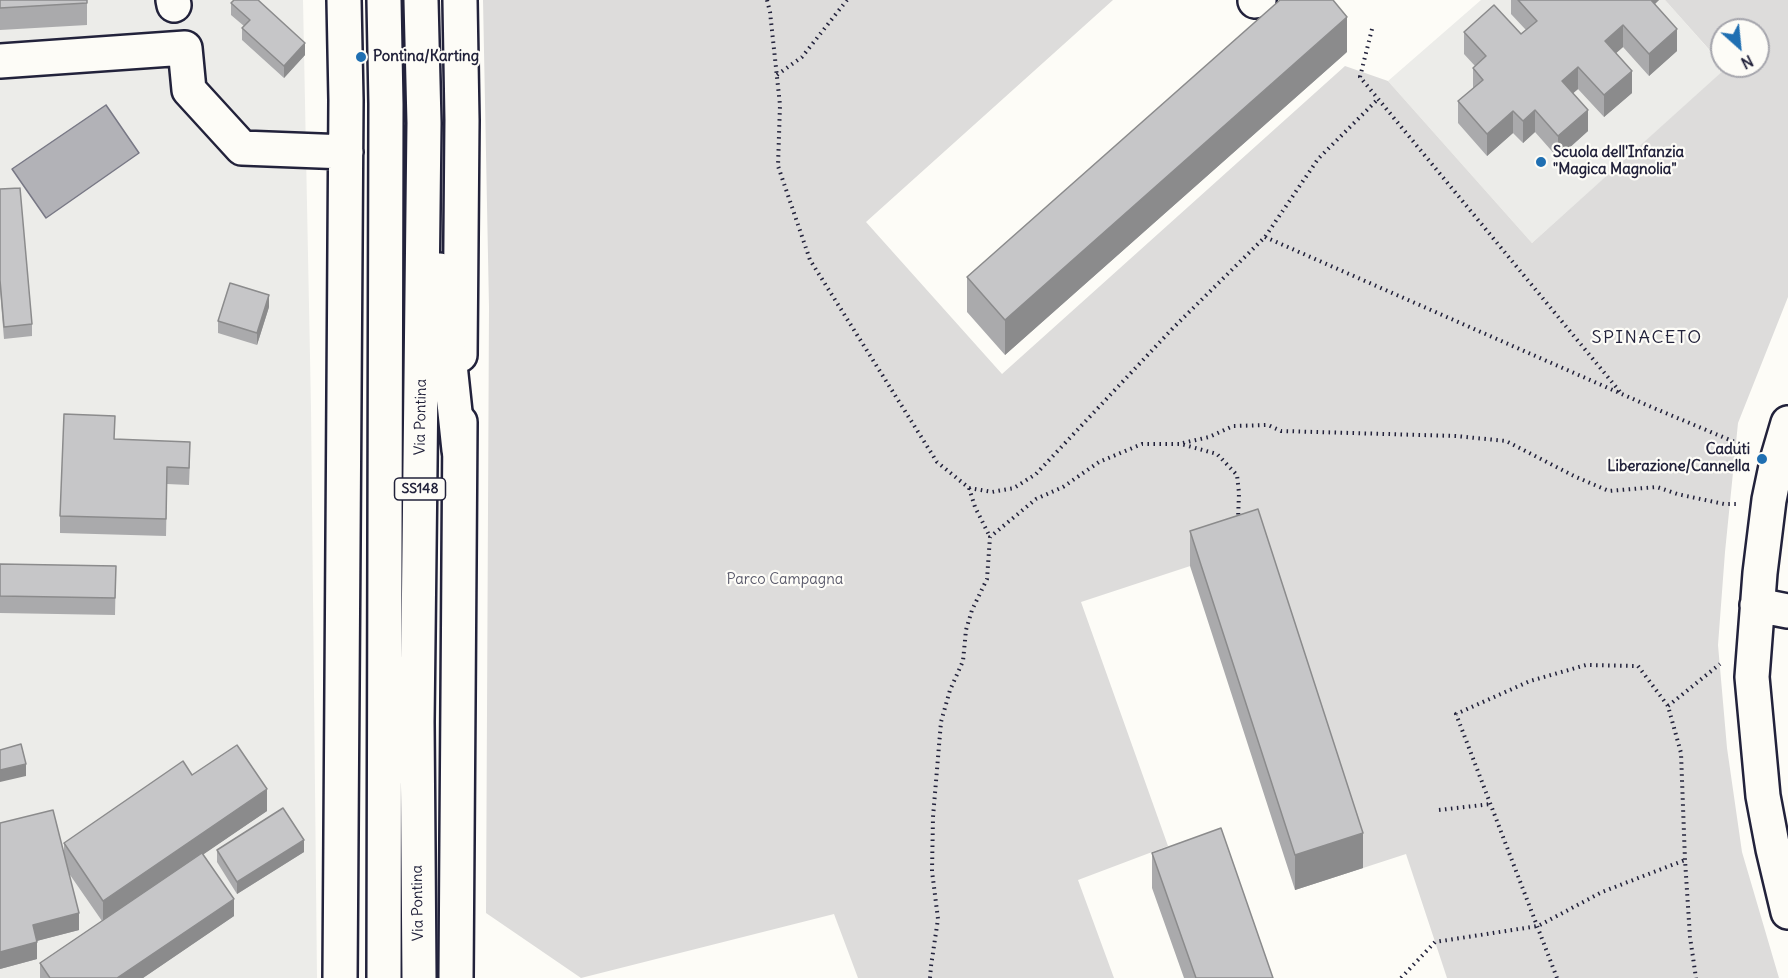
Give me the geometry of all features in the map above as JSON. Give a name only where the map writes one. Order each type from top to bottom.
[{"type":"main road","points":[[340,978],[346,152],[344,0]]},
{"type":"main road","name":"SS148","points":[[384,0],[386,104],[384,978]]},
{"type":"main road","name":"Via Pontina","points":[[419,978],[417,722],[424,123],[421,0]]},
{"type":"main road","points":[[456,978],[462,120],[460,0]]},
{"type":"main road","points":[[0,62],[185,48],[189,90],[242,148],[346,152]]},
{"type":"main road","points":[[424,123],[459,450]]},
{"type":"main road","points":[[1788,423],[1769,500],[1756,605],[1752,677],[1763,796],[1788,912]]},
{"type":"main road","points":[[1756,605],[1788,611]]},
{"type":"path","points":[[767,0],[780,105],[778,166],[810,260],[937,462],[969,488],[992,492],[1014,488],[1036,474],[1173,328],[1265,237],[1318,159],[1378,99]]},
{"type":"path","points":[[777,75],[802,57],[847,0]]},
{"type":"path","points":[[1372,29],[1360,77],[1622,394]]},
{"type":"path","points":[[1265,237],[1622,394],[1754,450],[1778,457]]},
{"type":"path","points":[[990,537],[1036,499],[1063,487],[1099,462],[1142,444],[1181,444],[1209,437],[1233,426],[1268,425],[1281,431],[1456,436],[1506,441],[1576,477],[1609,491],[1657,487],[1677,494],[1724,504],[1745,504]]},
{"type":"path","points":[[1181,444],[1217,453],[1237,475],[1238,524]]},
{"type":"path","points":[[930,978],[938,919],[932,871],[933,817],[941,722],[950,690],[963,661],[966,630],[972,610],[987,579],[990,537],[975,507],[969,488]]},
{"type":"path","points":[[1668,706],[1720,665],[1722,654]]},
{"type":"path","points":[[1557,978],[1456,714],[1530,681],[1586,664],[1638,666],[1668,706],[1681,753],[1690,937],[1696,978]]},
{"type":"path","points":[[1439,810],[1491,804]]},
{"type":"path","points":[[1401,978],[1435,942],[1538,926],[1602,892],[1685,860]]},
{"type":"shaded area","points":[[0,0],[303,0],[311,408],[317,978],[0,978]]},
{"type":"shaded area","name":"Scuola dell'Infanzia \"Magica Magnolia\"","points":[[1481,0],[1665,0],[1710,51],[1710,78],[1716,78],[1532,243],[1388,81]]},
{"type":"shaded area","points":[[106,105],[139,153],[46,218],[12,169]]},
{"type":"green space","name":"Parco Campagna","points":[[483,0],[1113,0],[866,222],[1002,374],[1345,66],[1388,81],[1532,243],[1715,78],[1770,78],[1770,18],[1710,18],[1710,51],[1665,0],[1788,0],[1788,297],[1738,423],[1718,645],[1727,748],[1742,852],[1779,978],[1447,978],[1406,854],[1363,868],[1257,544],[1081,602],[1168,846],[1078,880],[1114,978],[858,978],[834,914],[581,978],[486,913],[489,307]]},
{"type":"building","points":[[0,0],[87,0],[87,3],[0,8]]},
{"type":"building","points":[[234,0],[258,0],[305,43],[284,66],[242,28],[250,20],[231,3]]},
{"type":"building","points":[[1280,0],[1333,0],[1347,17],[1005,320],[967,277]]},
{"type":"building","points":[[1518,0],[1651,0],[1677,29],[1649,54],[1623,25],[1605,41],[1632,71],[1604,95],[1578,67],[1562,81],[1588,110],[1558,136],[1535,110],[1523,121],[1513,111],[1487,134],[1458,101],[1483,80],[1473,68],[1486,56],[1464,32],[1494,5],[1521,34],[1537,21]]},
{"type":"building","points":[[20,188],[32,324],[4,327],[0,280],[0,189]]},
{"type":"building","points":[[230,283],[269,295],[257,333],[218,321]]},
{"type":"building","points":[[64,414],[115,416],[114,439],[190,442],[189,468],[167,467],[166,519],[60,516]]},
{"type":"building","points":[[1258,509],[1363,833],[1295,855],[1190,531]]},
{"type":"building","points":[[0,564],[116,566],[115,598],[0,596]]},
{"type":"building","points":[[21,744],[26,764],[0,770],[0,750]]},
{"type":"building","points":[[237,745],[267,789],[103,901],[64,843],[183,761],[192,775]]},
{"type":"building","points":[[283,808],[304,840],[237,882],[217,850]]},
{"type":"building","points":[[53,810],[79,913],[33,925],[37,942],[0,952],[0,823]]},
{"type":"building","points":[[1221,828],[1273,978],[1196,978],[1152,853]]},
{"type":"building","points":[[202,853],[234,899],[117,978],[50,978],[40,963]]},
{"type":"place","name":"Pontina/Karting","points":[[361,57]]},
{"type":"place","name":"Scuola dell'Infanzia \"Magica Magnolia\"","points":[[1541,162]]},
{"type":"place","name":"Caduti Liberazione/Cannella","points":[[1762,459]]},
{"type":"district","name":"SPINACETO","points":[[1647,338]]}]
